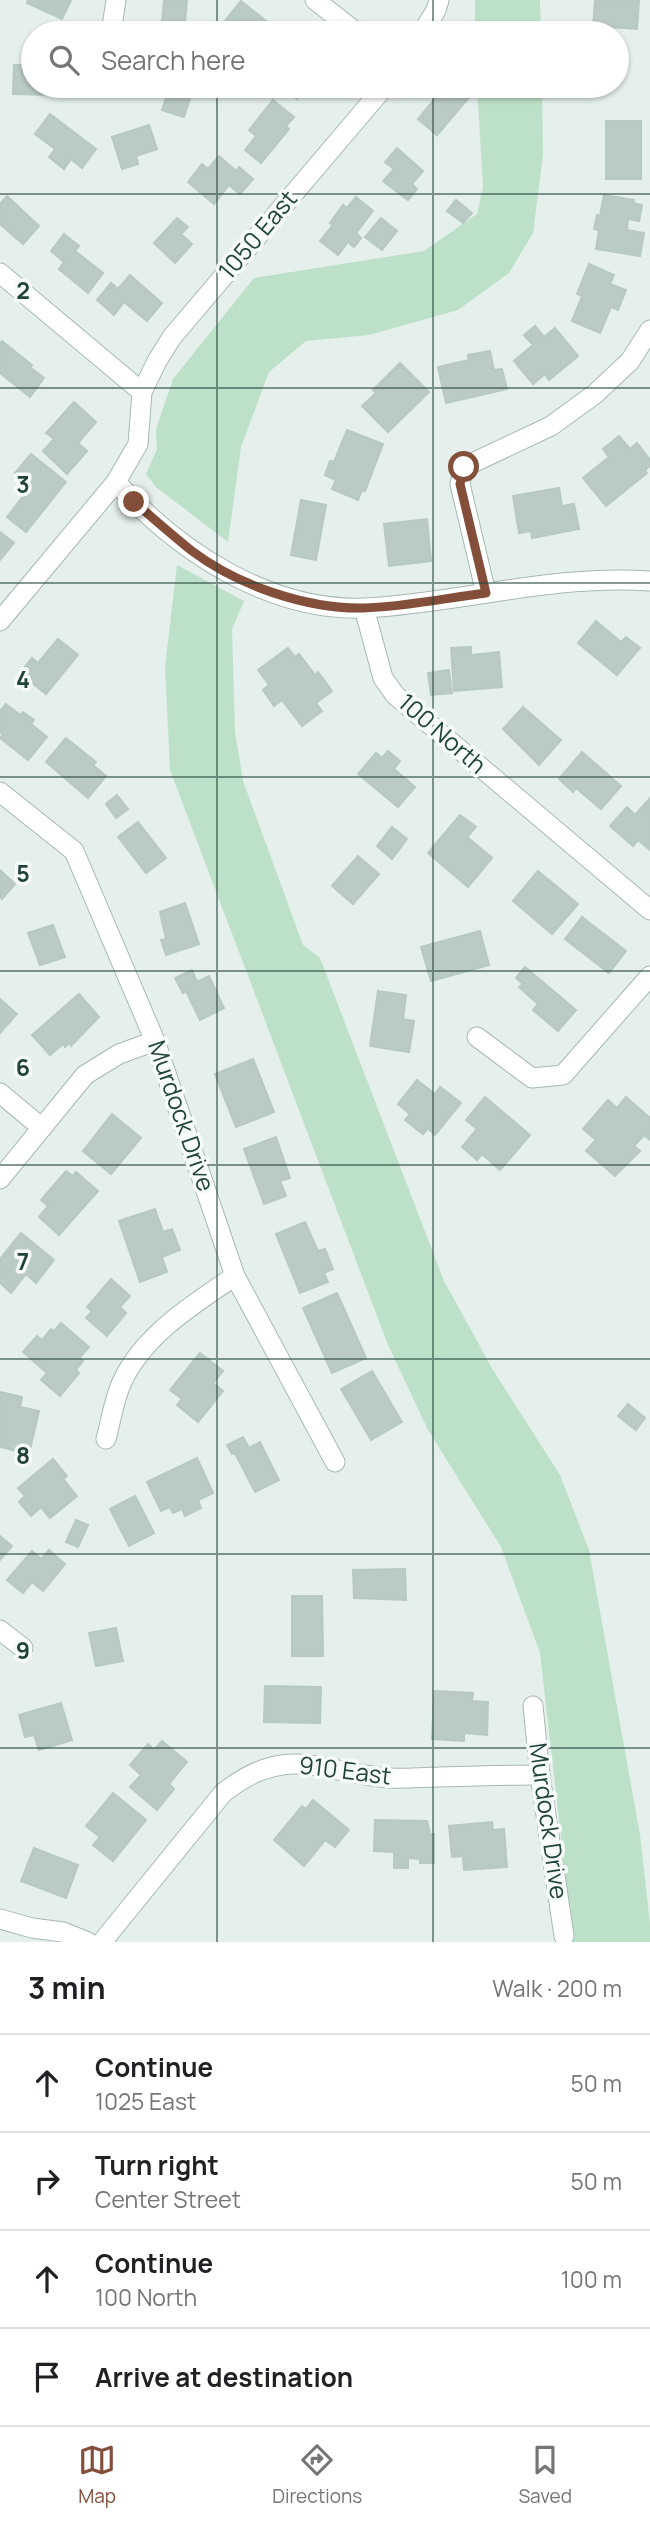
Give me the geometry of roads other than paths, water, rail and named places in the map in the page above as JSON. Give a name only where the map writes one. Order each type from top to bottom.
[{"type":"street","points":[[113,21],[116,0]]},
{"type":"street","points":[[315,0],[342,21]]},
{"type":"street","points":[[429,21],[439,0]]},
{"type":"street","name":"1050 East","points":[[142,392],[172,337],[375,98]]},
{"type":"street","points":[[0,273],[142,392],[138,444],[116,482],[0,621]]},
{"type":"street","points":[[486,593],[460,484],[464,467],[551,426],[584,402],[630,361],[650,330]]},
{"type":"street","points":[[116,482],[134,502],[194,552],[248,583],[296,601],[322,606],[364,608],[572,581],[650,581]]},
{"type":"street","name":"100 North","points":[[364,608],[383,678],[395,695],[650,910]]},
{"type":"street","name":"Murdock Drive","points":[[0,792],[74,851],[155,1041],[235,1276],[335,1462]]},
{"type":"street","points":[[477,1037],[532,1078],[563,1074],[650,976]]},
{"type":"street","points":[[0,1180],[85,1075],[119,1054],[155,1041]]},
{"type":"street","points":[[0,1093],[41,1128]]},
{"type":"street","points":[[106,1439],[122,1382],[143,1352],[168,1324],[235,1276]]},
{"type":"street","points":[[0,1630],[23,1648]]},
{"type":"street","name":"Murdock Drive","points":[[533,1706],[540,1775],[564,1936]]},
{"type":"street","name":"910 East","points":[[102,1942],[222,1793],[243,1777],[266,1767],[291,1763],[316,1765],[390,1778],[540,1775]]},
{"type":"street","points":[[0,1919],[32,1928],[63,1932],[89,1942]]}]
